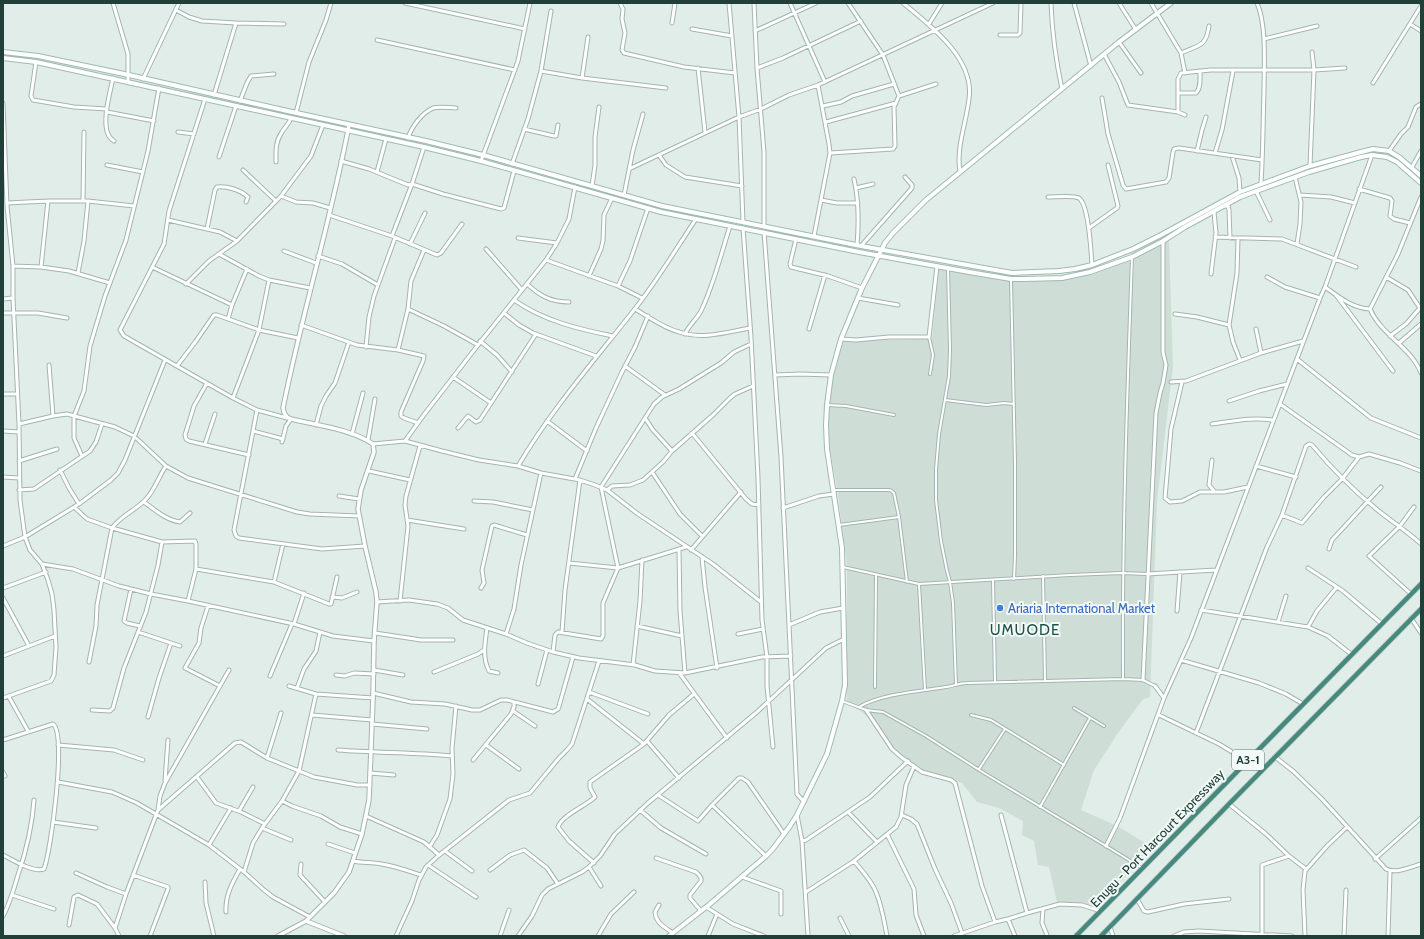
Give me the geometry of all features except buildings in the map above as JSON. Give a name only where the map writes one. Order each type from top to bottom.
[{"type":"highway","name":"Enugu - Port Harcourt Expressway","points":[[1076,936],[1421,584]]},
{"type":"highway","name":"A3-1","points":[[1102,936],[1229,804],[1421,609]]},
{"type":"main road","points":[[668,936],[706,907],[772,850],[797,815],[827,754],[845,685],[842,548],[827,449],[827,404],[831,375],[841,339],[862,288],[882,250],[893,233],[926,200],[1104,54],[1171,3]]},
{"type":"main road","points":[[3,52],[38,56],[129,75],[483,155],[662,206],[859,246],[1012,273],[1059,271],[1092,265],[1133,249],[1240,192],[1261,183],[1310,166],[1373,149],[1389,151],[1399,157],[1421,176]]},
{"type":"main road","points":[[3,58],[36,62],[128,81],[424,147],[481,161],[648,208],[696,219],[1011,279],[1062,278],[1090,272],[1132,257],[1240,197],[1333,164],[1372,155],[1387,157],[1397,162],[1421,183]]},
{"type":"street","points":[[113,3],[128,54],[128,81]]},
{"type":"street","points":[[143,79],[179,3]]},
{"type":"street","points":[[296,113],[309,62],[326,20],[331,3]]},
{"type":"street","points":[[405,3],[525,30]]},
{"type":"street","points":[[481,161],[515,70],[530,3]]},
{"type":"street","points":[[620,3],[623,10],[622,19],[625,33],[622,50],[624,53],[684,67],[735,73]]},
{"type":"street","points":[[672,23],[675,3]]},
{"type":"street","points":[[729,3],[739,117],[743,222]]},
{"type":"street","points":[[754,3],[757,68],[764,152],[764,226]]},
{"type":"street","points":[[790,3],[826,82]]},
{"type":"street","points":[[755,31],[816,3]]},
{"type":"street","points":[[830,152],[893,149],[895,147],[894,107],[899,96],[883,55],[848,3]]},
{"type":"street","points":[[903,3],[936,30],[964,67],[969,80],[970,98],[959,150],[958,161],[960,172]]},
{"type":"street","points":[[929,24],[942,3]]},
{"type":"street","points":[[629,169],[705,132],[761,109],[789,95],[826,82],[992,3]]},
{"type":"street","points":[[1000,35],[1018,35],[1020,33],[1021,3]]},
{"type":"street","points":[[1051,3],[1053,38],[1062,89]]},
{"type":"street","points":[[1074,3],[1091,66]]},
{"type":"street","points":[[1119,3],[1136,30]]},
{"type":"street","points":[[1151,3],[1181,53],[1185,73]]},
{"type":"street","points":[[1258,3],[1264,39],[1261,183]]},
{"type":"street","points":[[1373,83],[1421,6]]},
{"type":"street","points":[[176,10],[196,20],[284,24]]},
{"type":"street","points":[[512,164],[541,71],[551,11]]},
{"type":"street","points":[[757,68],[783,58],[861,21]]},
{"type":"street","points":[[214,95],[236,23]]},
{"type":"street","points":[[1410,24],[1421,31]]},
{"type":"street","points":[[1181,53],[1205,41],[1208,37],[1209,26]]},
{"type":"street","points":[[1264,39],[1317,26]]},
{"type":"street","points":[[692,29],[732,36]]},
{"type":"street","points":[[582,78],[588,37]]},
{"type":"street","points":[[377,40],[515,70]]},
{"type":"street","points":[[1119,42],[1141,73]]},
{"type":"street","points":[[1310,166],[1314,70],[1312,52]]},
{"type":"street","points":[[1104,54],[1119,82],[1128,104],[1178,112],[1186,115]]},
{"type":"street","points":[[36,62],[31,96],[33,100],[74,107],[107,110],[154,121]]},
{"type":"street","points":[[698,68],[705,132]]},
{"type":"street","points":[[1178,112],[1179,76],[1181,73],[1200,71],[1314,70],[1345,68]]},
{"type":"street","points":[[541,71],[582,78],[666,88]]},
{"type":"street","points":[[1178,93],[1198,92],[1200,71]]},
{"type":"street","points":[[1215,153],[1222,130],[1233,71]]},
{"type":"street","points":[[240,101],[251,76],[274,74]]},
{"type":"street","points":[[113,78],[107,110],[107,133],[114,141]]},
{"type":"street","points":[[823,106],[841,102],[852,96],[894,84]]},
{"type":"street","points":[[899,96],[936,84]]},
{"type":"street","points":[[814,236],[830,152],[826,122],[818,85]]},
{"type":"street","points":[[82,456],[74,438],[74,416],[84,391],[90,346],[110,283],[126,240],[143,172],[154,121],[159,88]]},
{"type":"street","points":[[1102,98],[1108,134],[1123,185],[1126,189],[1166,182],[1169,178],[1172,152],[1174,149],[1179,148],[1262,160]]},
{"type":"street","points":[[205,99],[170,211],[164,244],[122,325],[120,330],[124,336],[232,398],[257,410],[352,434],[368,440],[373,444],[405,441],[479,460],[518,466],[541,473],[580,480],[601,487],[702,557],[761,602]]},
{"type":"street","points":[[3,103],[7,204],[13,266],[13,298],[19,424],[19,478],[22,523],[30,550],[42,564],[46,572],[52,600],[56,647],[54,675],[49,682],[3,698]]},
{"type":"street","points":[[826,122],[896,103]]},
{"type":"street","points":[[1389,151],[1399,136],[1408,127],[1416,107],[1421,104]]},
{"type":"street","points":[[219,157],[236,106]]},
{"type":"street","points":[[592,186],[595,165],[595,138],[599,107]]},
{"type":"street","points":[[408,138],[414,125],[433,108],[456,108]]},
{"type":"street","points":[[624,195],[643,114]]},
{"type":"street","points":[[1197,151],[1206,117]]},
{"type":"street","points":[[276,162],[276,145],[291,118]]},
{"type":"street","points":[[186,284],[209,261],[237,241],[281,196],[313,152],[323,125]]},
{"type":"street","points":[[289,419],[284,413],[283,408],[301,325],[329,215],[349,125]]},
{"type":"street","points":[[524,129],[556,136],[558,125]]},
{"type":"street","points":[[83,201],[84,132]]},
{"type":"street","points":[[178,132],[194,134]]},
{"type":"street","points":[[377,172],[386,139]]},
{"type":"street","points":[[366,347],[371,307],[424,147]]},
{"type":"street","points":[[1412,168],[1421,151]]},
{"type":"street","points":[[659,155],[666,164],[685,177],[742,186]]},
{"type":"street","points":[[1106,846],[1120,818],[1164,698],[1201,610],[1303,341],[1320,298],[1326,287],[1372,155]]},
{"type":"street","points":[[1232,156],[1239,178],[1240,192]]},
{"type":"street","points":[[341,161],[377,172],[408,185],[412,184],[443,194],[501,209],[504,208],[514,171]]},
{"type":"street","points":[[107,165],[143,172]]},
{"type":"street","points":[[1089,228],[1118,206],[1108,165]]},
{"type":"street","points":[[243,170],[276,201]]},
{"type":"street","points":[[859,246],[912,188],[912,185],[905,177]]},
{"type":"street","points":[[1295,177],[1301,202],[1297,244]]},
{"type":"street","points":[[854,179],[858,203],[859,246]]},
{"type":"street","points":[[856,188],[873,184]]},
{"type":"street","points":[[207,229],[215,190],[217,187],[232,189],[245,195],[248,197],[246,202]]},
{"type":"street","points":[[405,441],[480,341],[546,260],[570,220],[575,187]]},
{"type":"street","points":[[1359,189],[1390,198],[1392,202],[1390,216],[1394,219],[1410,223]]},
{"type":"street","points":[[1256,191],[1270,220]]},
{"type":"street","points":[[1300,195],[1331,197],[1355,203]]},
{"type":"street","points":[[281,196],[296,202],[313,203],[330,208]]},
{"type":"street","points":[[1048,197],[1076,197],[1083,203],[1089,228],[1092,265]]},
{"type":"street","points":[[1370,309],[1398,254],[1421,197]]},
{"type":"street","points":[[589,276],[603,241],[604,215],[612,198]]},
{"type":"street","points":[[821,200],[836,203],[858,203]]},
{"type":"street","points":[[41,267],[48,201]]},
{"type":"street","points":[[3,207],[7,204],[48,201],[88,201],[134,206]]},
{"type":"street","points":[[78,273],[84,241],[88,201]]},
{"type":"street","points":[[1224,206],[1228,206],[1229,210],[1230,238]]},
{"type":"street","points":[[618,286],[630,261],[648,208]]},
{"type":"street","points":[[1211,274],[1215,237],[1214,212]]},
{"type":"street","points":[[410,244],[425,213]]},
{"type":"street","points":[[329,215],[394,237],[424,250],[439,254],[462,224]]},
{"type":"street","points":[[518,466],[534,438],[596,356],[635,309],[696,219]]},
{"type":"street","points":[[168,220],[220,232],[237,241]]},
{"type":"street","points":[[685,334],[701,312],[730,226]]},
{"type":"street","points":[[743,228],[751,344],[759,505],[761,602],[767,657],[767,686],[770,700],[773,747]]},
{"type":"street","points":[[764,232],[781,457],[797,794],[804,802]]},
{"type":"street","points":[[1215,237],[1282,239],[1356,266]]},
{"type":"street","points":[[518,238],[557,243]]},
{"type":"street","points":[[1238,238],[1237,273],[1229,325],[1233,342],[1240,360]]},
{"type":"street","points":[[796,239],[790,266],[825,275],[862,288]]},
{"type":"street","points":[[1142,680],[1156,413],[1166,365],[1163,352],[1163,241]]},
{"type":"street","points":[[486,249],[522,290]]},
{"type":"street","points":[[398,350],[408,309],[411,282],[424,250]]},
{"type":"street","points":[[284,251],[316,263]]},
{"type":"street","points":[[219,254],[269,280],[310,288]]},
{"type":"street","points":[[318,256],[342,264],[378,285]]},
{"type":"street","points":[[1123,679],[1122,573],[1132,257]]},
{"type":"street","points":[[546,260],[618,286],[642,298]]},
{"type":"street","points":[[13,266],[41,267],[78,273],[110,283]]},
{"type":"street","points":[[930,374],[933,355],[929,337],[937,266]]},
{"type":"street","points":[[152,267],[232,305]]},
{"type":"street","points":[[948,268],[950,350],[949,376],[939,434],[936,469],[936,500],[941,541],[953,602],[956,685]]},
{"type":"street","points":[[228,319],[232,305],[247,269]]},
{"type":"street","points":[[809,329],[825,275]]},
{"type":"street","points":[[1267,277],[1285,287],[1320,298]]},
{"type":"street","points":[[1386,277],[1408,290],[1420,308],[1406,324],[1390,336]]},
{"type":"street","points":[[1011,279],[1014,404],[1014,579]]},
{"type":"street","points":[[232,398],[259,330],[269,280]]},
{"type":"street","points":[[527,284],[540,295],[558,302],[569,302]]},
{"type":"street","points":[[1326,287],[1350,304],[1361,308],[1370,309]]},
{"type":"street","points":[[1336,295],[1393,371]]},
{"type":"street","points":[[3,299],[13,298]]},
{"type":"street","points":[[858,298],[898,305]]},
{"type":"street","points":[[514,300],[536,314],[563,325],[613,336]]},
{"type":"street","points":[[408,309],[478,345]]},
{"type":"street","points":[[635,309],[660,323],[685,334],[709,336],[750,328]]},
{"type":"street","points":[[1370,309],[1376,320],[1390,336],[1413,358],[1421,373]]},
{"type":"street","points":[[3,313],[38,314],[67,318]]},
{"type":"street","points":[[504,313],[519,325],[536,334],[596,356]]},
{"type":"street","points":[[1175,314],[1197,317],[1229,325]]},
{"type":"street","points":[[177,366],[214,316],[217,315],[259,330],[298,338]]},
{"type":"street","points":[[575,479],[596,428],[635,347],[648,316]]},
{"type":"street","points":[[1399,343],[1421,324]]},
{"type":"street","points":[[301,325],[357,345],[398,350],[419,354],[425,357],[401,412],[401,416],[404,418],[418,423]]},
{"type":"street","points":[[1256,329],[1261,353]]},
{"type":"street","points":[[458,428],[468,416],[476,422],[479,421],[536,334]]},
{"type":"street","points":[[841,339],[856,340],[889,337],[929,337]]},
{"type":"street","points":[[480,341],[497,355],[512,372]]},
{"type":"street","points":[[1171,382],[1182,382],[1240,360],[1303,341]]},
{"type":"street","points":[[316,425],[326,396],[335,384],[349,342]]},
{"type":"street","points":[[552,652],[555,635],[558,632],[602,638],[603,603],[618,568],[601,487],[654,404],[665,395],[685,386],[721,363],[734,352],[751,344]]},
{"type":"street","points":[[1297,359],[1371,418],[1421,438]]},
{"type":"street","points":[[3,546],[25,537],[79,504],[118,473],[125,460],[165,360]]},
{"type":"street","points":[[48,365],[53,416]]},
{"type":"street","points":[[625,366],[665,395]]},
{"type":"street","points":[[775,375],[831,375]]},
{"type":"street","points":[[453,377],[491,403]]},
{"type":"street","points":[[1182,382],[1171,429],[1165,498],[1170,502],[1182,501],[1198,492],[1214,491],[1219,493],[1248,487]]},
{"type":"street","points":[[208,383],[194,406],[185,435],[188,440],[249,455]]},
{"type":"street","points":[[1229,402],[1259,390],[1287,384]]},
{"type":"street","points":[[607,490],[614,485],[625,486],[643,480],[672,451],[735,394],[753,386]]},
{"type":"street","points":[[352,434],[363,393]]},
{"type":"street","points":[[3,394],[17,394]]},
{"type":"street","points":[[368,440],[375,399]]},
{"type":"street","points":[[945,400],[986,405],[1004,403],[1014,404]]},
{"type":"street","points":[[827,404],[894,415]]},
{"type":"street","points":[[1280,404],[1352,455],[1358,457],[1369,454],[1421,471]]},
{"type":"street","points":[[257,410],[242,495],[234,530],[236,536],[239,538],[322,549],[365,546]]},
{"type":"street","points":[[19,424],[60,414],[74,416],[115,427],[134,436],[166,466],[188,478],[283,508],[310,514],[358,516]]},
{"type":"street","points":[[205,444],[215,414]]},
{"type":"street","points":[[645,418],[653,430],[672,451]]},
{"type":"street","points":[[1212,424],[1251,418],[1273,420]]},
{"type":"street","points":[[253,431],[283,441],[289,419]]},
{"type":"street","points":[[547,421],[587,451]]},
{"type":"street","points":[[20,490],[34,489],[93,448],[102,424]]},
{"type":"street","points":[[3,431],[19,432]]},
{"type":"street","points":[[692,433],[750,502],[759,505]]},
{"type":"street","points":[[278,936],[306,921],[346,878],[356,853],[366,816],[370,785],[374,641],[377,602],[358,516],[359,499],[374,452],[373,444]]},
{"type":"street","points":[[1196,733],[1267,547],[1282,515],[1305,448],[1309,444],[1312,445],[1342,479],[1368,502],[1421,544]]},
{"type":"street","points":[[400,601],[408,526],[406,500],[420,446]]},
{"type":"street","points":[[19,461],[57,450]]},
{"type":"street","points":[[1282,515],[1302,523],[1324,497],[1342,479],[1358,457]]},
{"type":"street","points":[[1212,460],[1209,486],[1214,491]]},
{"type":"street","points":[[89,662],[112,528],[119,519],[144,502],[166,466]]},
{"type":"street","points":[[1256,466],[1296,477]]},
{"type":"street","points":[[60,470],[79,504]]},
{"type":"street","points":[[369,471],[410,480]]},
{"type":"street","points":[[652,472],[680,514],[702,536]]},
{"type":"street","points":[[506,634],[514,609],[521,565],[541,473]]},
{"type":"street","points":[[3,477],[19,478]]},
{"type":"street","points":[[562,632],[580,480]]},
{"type":"street","points":[[1329,549],[1332,540],[1381,487]]},
{"type":"street","points":[[783,508],[834,492],[890,490],[894,493],[896,498],[907,582]]},
{"type":"street","points":[[691,550],[741,492]]},
{"type":"street","points":[[339,496],[359,499]]},
{"type":"street","points":[[474,501],[493,502],[533,510]]},
{"type":"street","points":[[144,502],[160,514],[177,522],[180,522],[190,513]]},
{"type":"street","points":[[74,507],[87,519],[112,528],[162,542],[195,542],[196,569],[188,601]]},
{"type":"street","points":[[1411,594],[1369,556],[1400,526],[1414,507]]},
{"type":"street","points":[[839,526],[899,517]]},
{"type":"street","points":[[407,520],[464,529]]},
{"type":"street","points":[[481,588],[484,583],[482,570],[492,526],[494,525],[527,535]]},
{"type":"street","points":[[92,710],[112,710],[122,674],[151,594],[162,542]]},
{"type":"street","points":[[274,582],[283,544]]},
{"type":"street","points":[[569,563],[618,568],[686,547]]},
{"type":"street","points":[[679,549],[680,611],[685,673]]},
{"type":"street","points":[[702,557],[717,668]]},
{"type":"street","points":[[633,665],[638,626],[642,560]]},
{"type":"street","points":[[42,564],[73,569],[131,590],[293,624],[332,636],[374,641]]},
{"type":"street","points":[[842,567],[918,584],[941,584],[950,582],[1043,576],[1122,573],[1147,574],[1216,570]]},
{"type":"street","points":[[1308,568],[1337,587],[1382,624]]},
{"type":"street","points":[[196,569],[274,582],[329,604],[331,604],[337,577]]},
{"type":"street","points":[[3,588],[46,572]]},
{"type":"street","points":[[1177,611],[1180,572]]},
{"type":"street","points":[[875,687],[876,574]]},
{"type":"street","points":[[1043,576],[1045,680]]},
{"type":"street","points":[[993,580],[995,681]]},
{"type":"street","points":[[918,584],[925,690]]},
{"type":"street","points":[[1308,627],[1317,611],[1337,587]]},
{"type":"street","points":[[131,590],[124,621],[140,626]]},
{"type":"street","points":[[332,598],[342,598],[357,592]]},
{"type":"street","points":[[270,676],[293,624],[304,593]]},
{"type":"street","points":[[1278,622],[1286,596]]},
{"type":"street","points":[[3,598],[29,646]]},
{"type":"street","points":[[377,602],[409,600],[438,604],[448,608],[463,620],[506,634],[552,652],[573,657],[633,665],[655,671],[680,674],[717,668],[767,657],[791,656]]},
{"type":"street","points":[[208,606],[198,643],[185,668],[220,686]]},
{"type":"street","points":[[789,625],[816,613],[843,608]]},
{"type":"street","points":[[1201,610],[1308,627],[1328,636],[1351,654]]},
{"type":"street","points":[[1411,618],[1421,633]]},
{"type":"street","points":[[638,626],[682,636]]},
{"type":"street","points":[[487,628],[484,650],[489,671],[498,673]]},
{"type":"street","points":[[738,634],[763,629]]},
{"type":"street","points":[[138,632],[180,646]]},
{"type":"street","points":[[297,688],[304,669],[316,651],[320,632]]},
{"type":"street","points":[[375,633],[420,640],[454,640]]},
{"type":"street","points":[[3,656],[55,636]]},
{"type":"street","points":[[518,936],[532,916],[545,892],[551,887],[594,863],[615,834],[640,810],[727,738],[826,648],[844,639]]},
{"type":"street","points":[[148,717],[171,643]]},
{"type":"street","points":[[434,672],[478,654],[484,650]]},
{"type":"street","points":[[538,684],[547,650]]},
{"type":"street","points":[[373,693],[411,702],[445,704],[472,710],[476,710],[501,700],[553,712],[556,711],[559,706],[573,657]]},
{"type":"street","points":[[396,936],[412,901],[421,875],[428,865],[509,800],[527,794],[535,788],[572,744],[599,660]]},
{"type":"street","points":[[1181,660],[1220,673],[1265,685],[1286,694],[1302,704]]},
{"type":"street","points":[[115,928],[126,894],[158,810],[160,796],[165,783],[229,670]]},
{"type":"street","points":[[336,675],[345,676],[354,673],[374,672],[403,675]]},
{"type":"street","points":[[680,674],[727,738]]},
{"type":"street","points":[[858,707],[867,702],[912,692],[961,683],[995,681],[1142,680],[1155,686],[1164,698]]},
{"type":"street","points":[[289,686],[316,694],[373,698]]},
{"type":"street","points":[[589,692],[648,714]]},
{"type":"street","points":[[244,872],[253,843],[282,801],[299,771],[316,694]]},
{"type":"street","points":[[594,863],[569,841],[558,828],[559,825],[568,816],[595,797],[590,788],[590,782],[644,744],[669,715],[694,694]]},
{"type":"street","points":[[8,697],[28,731]]},
{"type":"street","points":[[587,699],[644,744]]},
{"type":"street","points":[[842,701],[866,710],[883,712],[926,736],[979,770],[1142,868]]},
{"type":"street","points":[[473,760],[513,711],[514,702]]},
{"type":"street","points":[[430,846],[437,835],[450,799],[453,774],[452,748],[456,706]]},
{"type":"street","points":[[1074,708],[1104,726]]},
{"type":"street","points":[[866,710],[892,749],[922,772],[951,780],[955,783],[982,886],[995,922]]},
{"type":"street","points":[[513,711],[535,726]]},
{"type":"street","points":[[267,758],[281,713]]},
{"type":"street","points":[[312,715],[426,729]]},
{"type":"street","points":[[971,715],[991,720],[1064,765]]},
{"type":"street","points":[[1159,715],[1219,744],[1247,761]]},
{"type":"street","points":[[1040,807],[1090,718]]},
{"type":"street","points":[[3,740],[51,724],[55,724],[57,728],[58,782],[53,822],[44,869],[39,870],[22,865],[3,855]]},
{"type":"street","points":[[979,770],[1005,729]]},
{"type":"street","points":[[165,783],[168,740]]},
{"type":"street","points":[[647,741],[679,778]]},
{"type":"street","points":[[158,810],[237,742],[241,742],[267,758],[314,777],[357,785],[370,785]]},
{"type":"street","points":[[58,745],[114,750],[143,760]]},
{"type":"street","points":[[486,745],[519,769]]},
{"type":"street","points":[[338,750],[452,756]]},
{"type":"street","points":[[1275,757],[1293,771],[1322,799],[1375,859],[1386,869],[1390,871],[1421,864]]},
{"type":"street","points":[[802,841],[806,840],[870,797],[908,761]]},
{"type":"street","points":[[806,892],[854,861],[900,823],[906,785],[914,766]]},
{"type":"street","points":[[370,773],[394,775]]},
{"type":"street","points":[[197,777],[216,803],[239,811],[265,824]]},
{"type":"street","points":[[658,795],[696,822],[699,821],[712,805],[739,778],[742,778],[745,779],[752,787],[784,834]]},
{"type":"street","points":[[58,782],[112,792],[137,803],[209,845],[244,872],[273,898],[310,917]]},
{"type":"street","points":[[239,811],[253,787]]},
{"type":"street","points":[[3,916],[22,865],[32,827],[34,800]]},
{"type":"street","points":[[282,801],[321,816],[340,827],[362,834]]},
{"type":"street","points":[[1229,804],[1306,869]]},
{"type":"street","points":[[712,805],[766,856]]},
{"type":"street","points":[[209,845],[231,808]]},
{"type":"street","points":[[640,810],[660,828],[706,854]]},
{"type":"street","points":[[848,812],[877,842]]},
{"type":"street","points":[[902,814],[917,824],[934,869],[949,899],[962,933]]},
{"type":"street","points":[[797,815],[802,841],[808,936]]},
{"type":"street","points":[[1001,815],[1028,913]]},
{"type":"street","points":[[366,816],[424,842],[439,855]]},
{"type":"street","points":[[1375,859],[1421,818]]},
{"type":"street","points":[[53,822],[96,828]]},
{"type":"street","points":[[1305,936],[1304,876],[1306,869],[1326,846],[1347,827]]},
{"type":"street","points":[[262,828],[291,840]]},
{"type":"street","points":[[887,834],[914,889],[916,914],[924,936]]},
{"type":"street","points":[[328,844],[356,853]]},
{"type":"street","points":[[490,870],[510,855],[524,850],[547,868],[558,884]]},
{"type":"street","points":[[445,851],[472,871]]},
{"type":"street","points":[[1262,935],[1262,865],[1289,856]]},
{"type":"street","points":[[656,858],[696,872],[700,876],[701,881],[690,895],[690,898],[701,911]]},
{"type":"street","points":[[353,861],[381,864],[421,875]]},
{"type":"street","points":[[854,861],[876,892],[881,907],[887,936]]},
{"type":"street","points":[[301,864],[300,874],[325,902]]},
{"type":"street","points":[[428,865],[476,897]]},
{"type":"street","points":[[589,867],[601,886]]},
{"type":"street","points":[[226,912],[227,898],[240,869]]},
{"type":"street","points":[[1388,936],[1390,871]]},
{"type":"street","points":[[76,873],[94,882],[126,894]]},
{"type":"street","points":[[133,875],[168,887],[150,936]]},
{"type":"street","points":[[742,877],[781,891],[781,914]]},
{"type":"street","points":[[205,882],[206,903],[214,936]]},
{"type":"street","points":[[1344,936],[1346,890]]},
{"type":"street","points":[[598,936],[611,914],[634,892]]},
{"type":"street","points":[[12,895],[54,909]]},
{"type":"street","points":[[69,925],[74,897],[78,895],[96,904],[115,928],[119,936]]},
{"type":"street","points":[[1137,899],[1144,911],[1148,912],[1184,904],[1229,899]]},
{"type":"street","points":[[954,936],[995,922],[1065,904],[1082,905],[1100,911]]},
{"type":"street","points":[[659,905],[654,912],[655,915],[660,924],[673,933]]},
{"type":"street","points":[[706,907],[741,928],[764,936]]},
{"type":"street","points":[[1043,909],[1042,923],[1047,935]]},
{"type":"street","points":[[500,936],[509,910]]},
{"type":"street","points":[[708,936],[717,914]]},
{"type":"street","points":[[840,918],[849,936]]},
{"type":"street","points":[[1008,919],[1015,936]]},
{"type":"street","points":[[306,921],[344,936]]},
{"type":"street","points":[[1110,927],[1113,936]]},
{"type":"street","points":[[1174,936],[1189,932],[1292,936]]},
{"type":"shaded area","name":"Ariaria International Market","points":[[1169,240],[1173,366],[1157,501],[1150,697],[1143,699],[1118,733],[1094,770],[1081,810],[1117,826],[1152,847],[1098,907],[1082,903],[1057,902],[1049,867],[1038,865],[1034,841],[1022,835],[1023,821],[999,808],[977,802],[962,783],[926,773],[899,757],[871,719],[847,701],[847,565],[837,488],[827,433],[829,388],[842,341],[932,339],[939,265],[1030,278],[1077,277],[1124,261]]},
{"type":"place","name":"Ariaria International Market","points":[[1000,608]]},
{"type":"district","name":"UMUODE","points":[[1025,630]]}]
